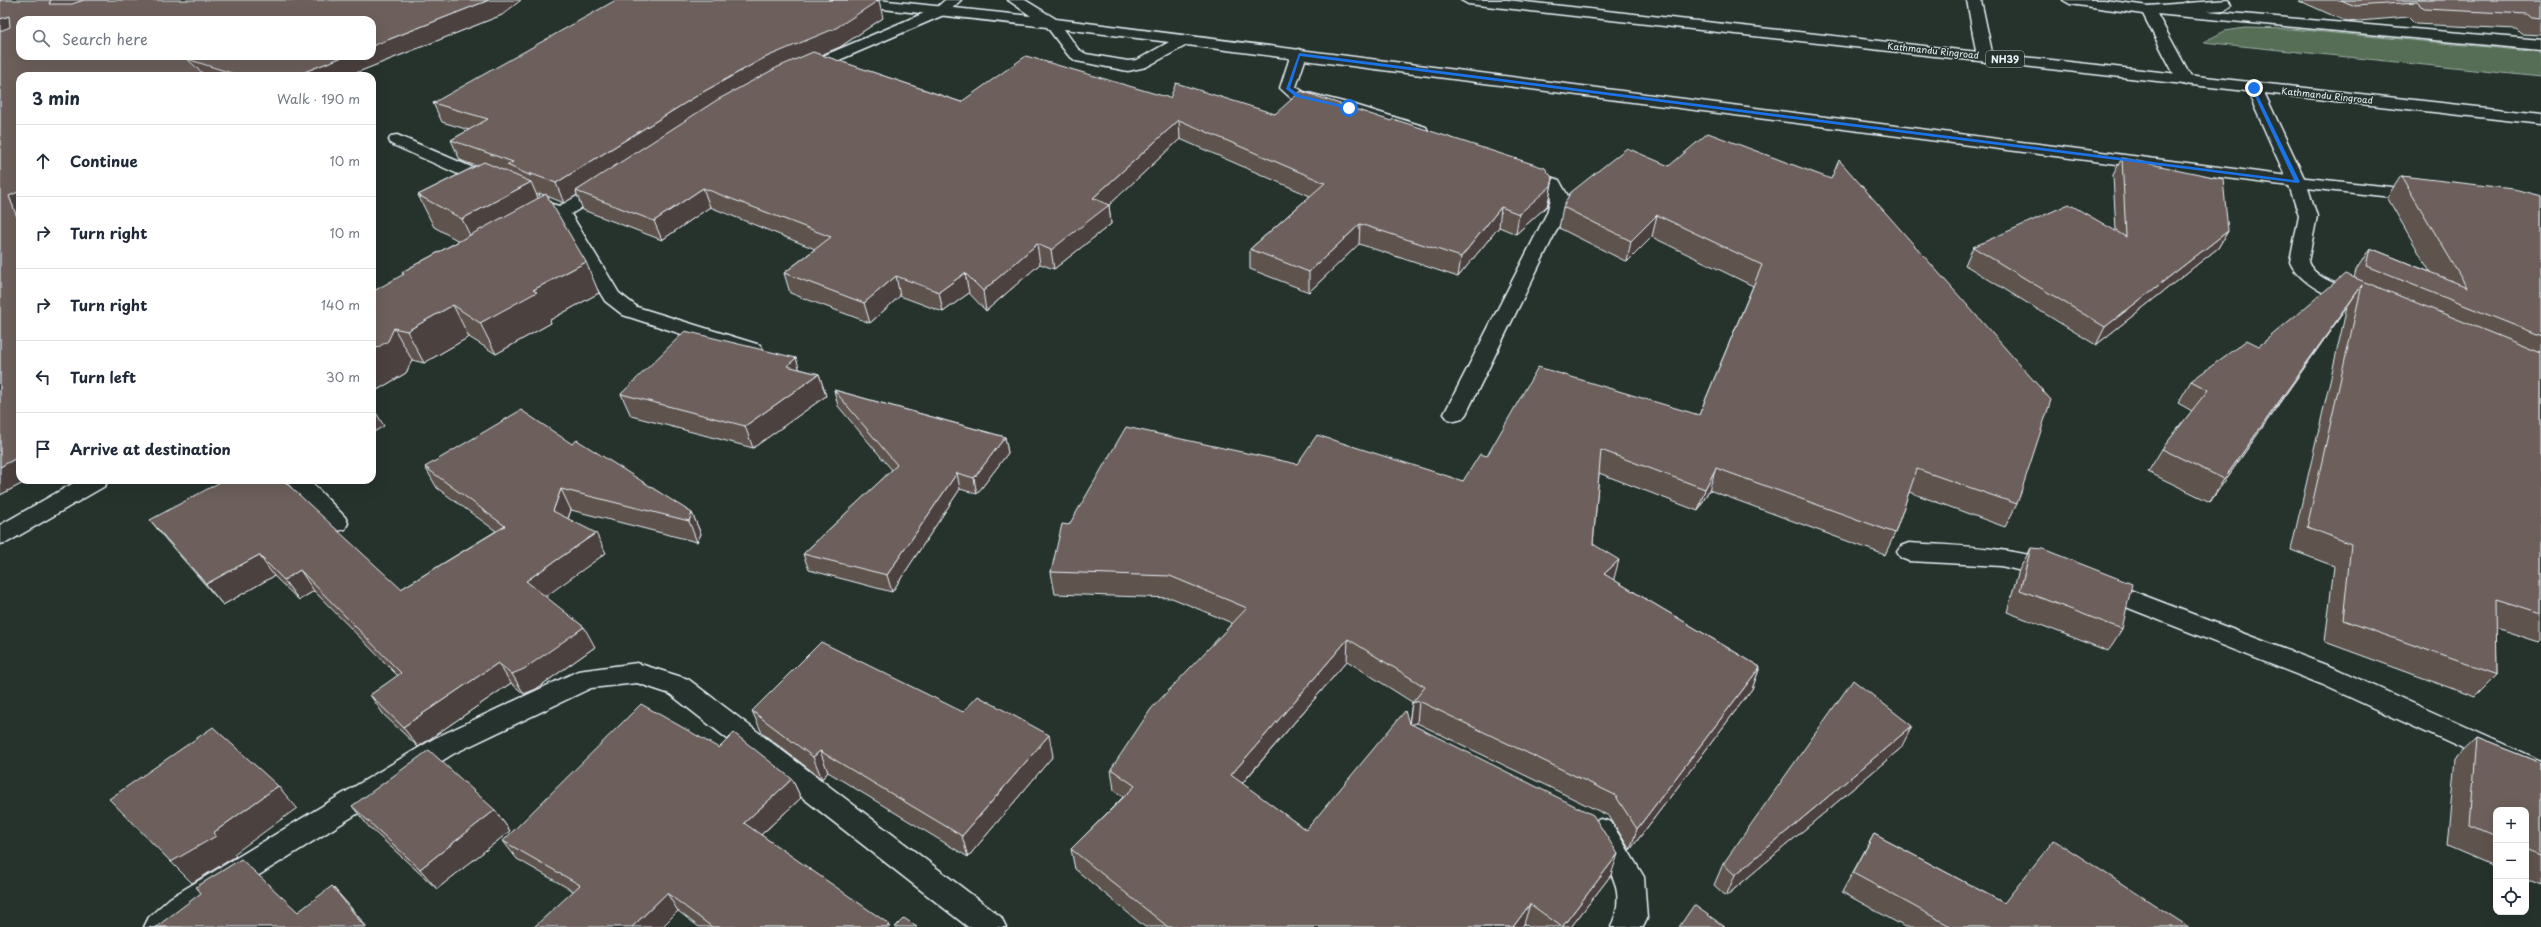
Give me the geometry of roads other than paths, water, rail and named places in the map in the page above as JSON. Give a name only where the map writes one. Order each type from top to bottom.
[{"type":"main road","points":[[837,0],[1052,23],[2297,182],[2439,197]]},
{"type":"main road","points":[[790,75],[940,11],[954,0]]},
{"type":"main road","points":[[1015,0],[1052,23],[1073,52],[1081,58],[1128,66],[1141,64],[1184,40]]},
{"type":"main road","name":"Kathmandu Ringroad","points":[[1468,0],[2541,119]]},
{"type":"main road","points":[[1974,0],[1985,57]]},
{"type":"main road","points":[[2070,0],[2148,10],[2541,45]]},
{"type":"main road","points":[[2148,10],[2224,6],[2221,0]]},
{"type":"main road","points":[[2148,10],[2185,80]]},
{"type":"main road","points":[[1299,54],[1288,88],[1298,96],[1390,120],[1435,138]]},
{"type":"main road","points":[[2254,88],[2297,182],[2308,216],[2299,262],[2300,269],[2306,277],[2372,304]]},
{"type":"main road","points":[[397,140],[505,188]]},
{"type":"main road","points":[[1455,414],[1556,213],[1560,198],[1553,184],[1508,167]]},
{"type":"main road","points":[[515,240],[562,214],[616,180]]},
{"type":"main road","points":[[534,201],[562,214],[612,297],[630,311],[763,353]]},
{"type":"main road","points":[[0,536],[90,484]]},
{"type":"main road","points":[[300,484],[337,523]]},
{"type":"main road","points":[[1909,552],[2008,558],[2034,562],[2330,677],[2541,773]]},
{"type":"main road","points":[[159,927],[180,908],[444,746],[587,678],[637,673],[679,686],[992,927]]},
{"type":"main road","points":[[1584,819],[1598,826],[1630,877],[1632,919],[1626,927]]}]
